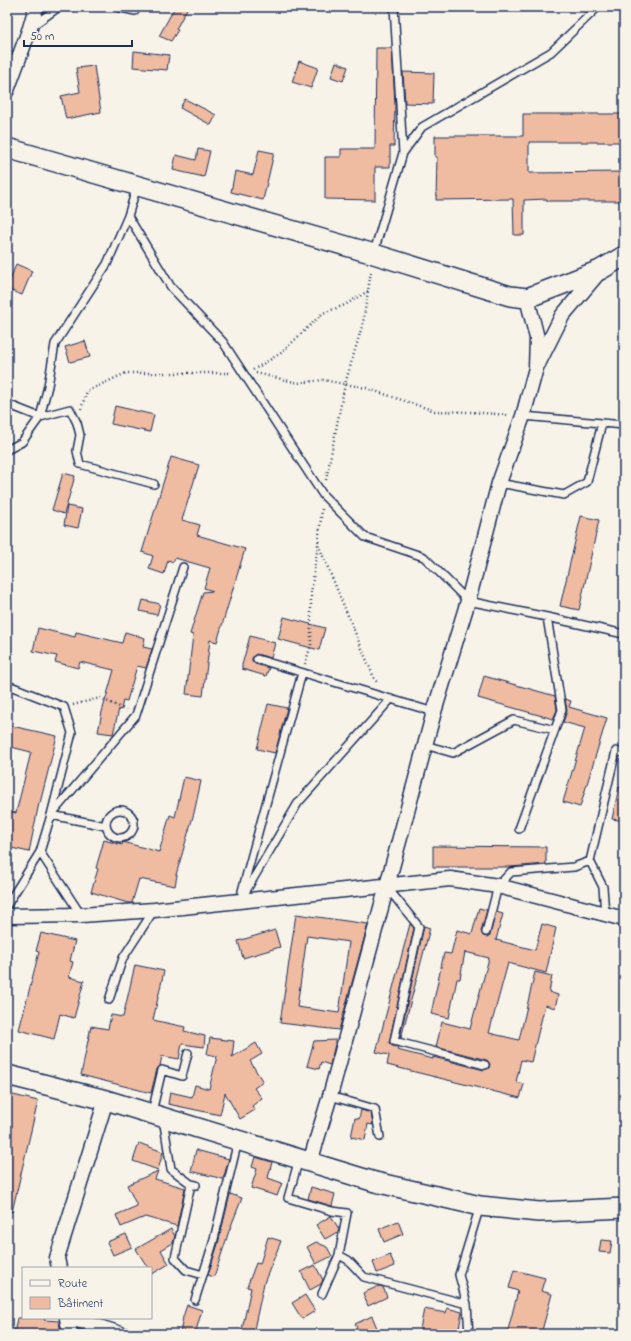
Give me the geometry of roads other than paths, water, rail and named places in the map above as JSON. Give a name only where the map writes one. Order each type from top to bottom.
[{"type":"street","points":[[7,90],[30,28],[36,7]]},
{"type":"street","points":[[7,148],[374,254],[510,296],[527,298],[600,270],[624,256]]},
{"type":"street","points":[[304,1161],[330,1096],[424,746],[468,601],[499,483],[523,416],[536,368],[562,316],[600,270]]},
{"type":"street","points":[[527,298],[537,338],[536,368]]},
{"type":"street","points":[[7,916],[81,915],[154,910],[450,879],[498,886],[624,920]]},
{"type":"street","points":[[7,1075],[106,1100],[375,1182],[480,1206],[539,1212],[624,1208]]},
{"type":"street","points":[[59,1267],[57,1258],[106,1100]]},
{"type":"street","points":[[67,1319],[70,1334]]},
{"type":"street","points":[[74,1319],[121,1334]]},
{"type":"lane","points":[[30,28],[59,7]]},
{"type":"lane","points":[[117,7],[135,11]]},
{"type":"lane","points":[[374,254],[403,153],[394,7]]},
{"type":"lane","points":[[403,153],[422,127],[551,52],[598,7]]},
{"type":"lane","points":[[7,450],[22,442],[40,417],[48,386],[55,344],[107,264],[128,216],[137,186]]},
{"type":"lane","points":[[128,216],[171,286],[223,342],[323,495],[365,537],[424,557],[468,601],[624,634]]},
{"type":"lane","points":[[7,404],[40,417],[70,409],[77,422],[80,435],[77,451],[80,464],[154,484]]},
{"type":"lane","points":[[523,416],[624,425]]},
{"type":"lane","points":[[499,483],[564,495],[587,482],[602,423]]},
{"type":"lane","points":[[51,815],[136,715],[183,567]]},
{"type":"lane","points":[[519,829],[562,710],[547,617]]},
{"type":"lane","points":[[257,658],[302,673],[434,712]]},
{"type":"lane","points":[[240,901],[302,673]]},
{"type":"lane","points":[[7,688],[13,687],[64,707],[72,733],[40,852],[7,905]]},
{"type":"lane","points":[[240,901],[298,803],[391,699]]},
{"type":"lane","points":[[424,746],[453,753],[514,720],[555,730]]},
{"type":"lane","points":[[604,914],[603,887],[590,861],[616,750],[624,753]]},
{"type":"lane","points":[[51,815],[106,826],[111,835],[120,838],[130,835],[135,826],[133,816],[125,810],[115,810],[107,816],[106,826]]},
{"type":"lane","points":[[40,852],[81,915]]},
{"type":"lane","points":[[486,932],[498,886],[511,872],[574,867],[590,861]]},
{"type":"lane","points":[[386,886],[419,927],[394,1041],[485,1065]]},
{"type":"lane","points":[[109,1000],[123,958],[154,910]]},
{"type":"lane","points":[[188,1053],[182,1076],[162,1070],[157,1116],[171,1169],[193,1184],[174,1258],[186,1270],[203,1275]]},
{"type":"lane","points":[[330,1096],[375,1109],[380,1137]]},
{"type":"lane","points":[[195,1300],[213,1243],[238,1141]]},
{"type":"lane","points":[[304,1161],[288,1198],[332,1212],[347,1213],[339,1255],[322,1294]]},
{"type":"lane","points":[[469,1334],[466,1304],[459,1275],[480,1206]]},
{"type":"lane","points":[[339,1255],[348,1260],[364,1277],[466,1304]]}]
